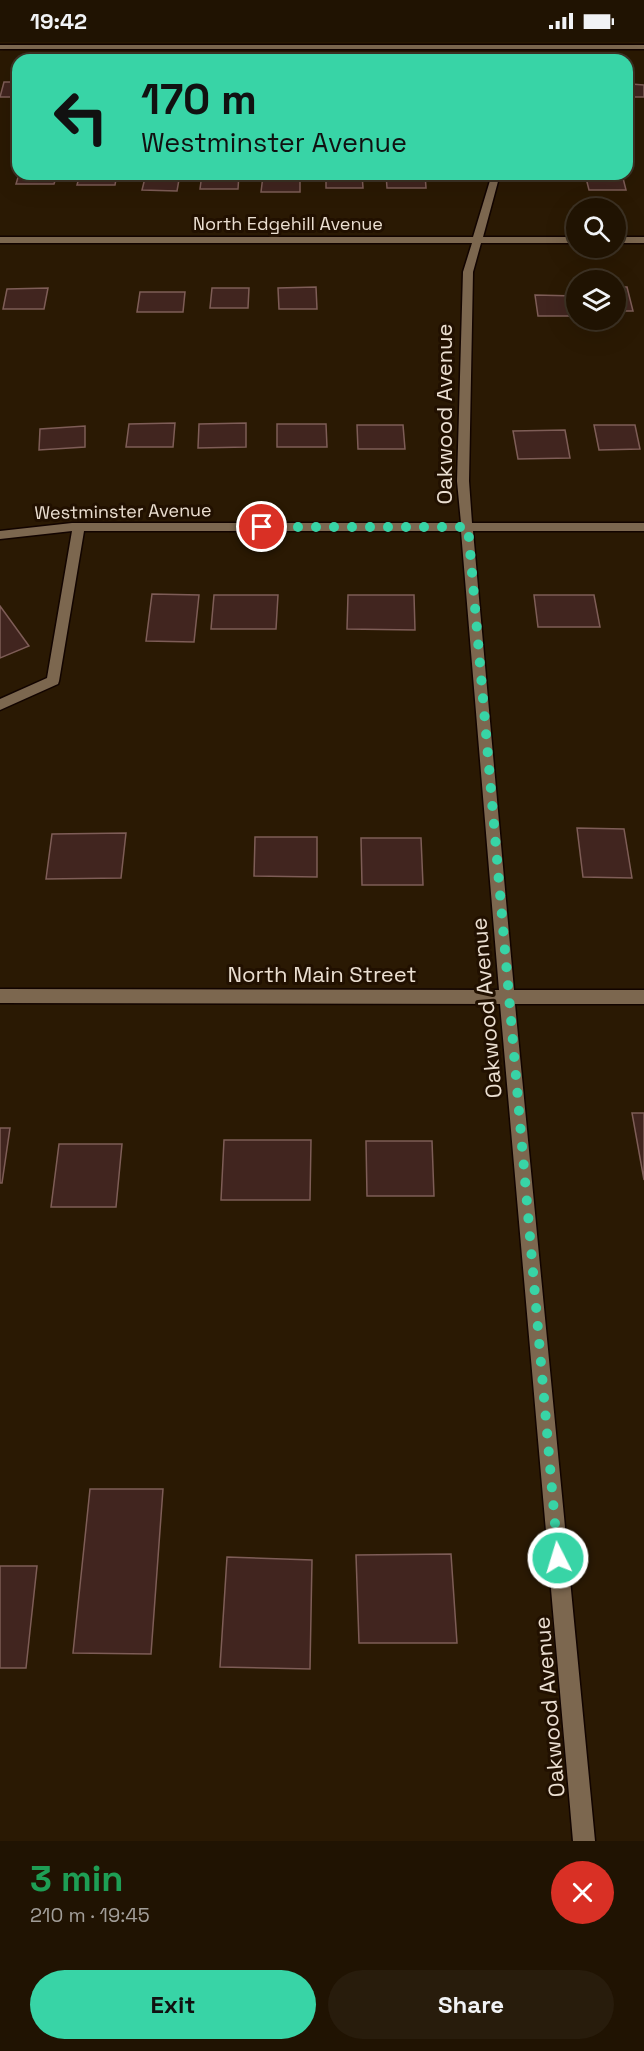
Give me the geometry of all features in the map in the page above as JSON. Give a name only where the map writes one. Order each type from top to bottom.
[{"type":"street","points":[[0,47],[532,45],[644,47]]},
{"type":"street","name":"Oakwood Avenue","points":[[494,180],[468,272],[463,482],[507,997],[584,1841]]},
{"type":"street","name":"North Edgehill Avenue","points":[[0,240],[566,240]]},
{"type":"street","points":[[626,240],[644,240]]},
{"type":"street","points":[[0,705],[53,681],[80,527]]},
{"type":"street","name":"Westminster Avenue","points":[[0,535],[80,527],[644,527]]},
{"type":"street","name":"North Main Street","points":[[0,996],[644,997]]},
{"type":"building","points":[[4,82],[12,82],[12,97],[0,97]]},
{"type":"building","points":[[633,84],[644,85],[644,97],[634,97]]},
{"type":"building","points":[[17,180],[55,180],[54,184],[16,184]]},
{"type":"building","points":[[78,180],[116,180],[115,185],[77,185]]},
{"type":"building","points":[[144,180],[179,180],[177,191],[142,190]]},
{"type":"building","points":[[201,180],[239,180],[238,189],[200,189]]},
{"type":"building","points":[[262,180],[300,180],[300,192],[261,192]]},
{"type":"building","points":[[326,180],[362,180],[363,188],[326,188]]},
{"type":"building","points":[[386,180],[425,180],[426,188],[387,188]]},
{"type":"building","points":[[586,180],[624,180],[626,190],[589,190]]},
{"type":"building","points":[[316,287],[317,309],[279,309],[278,288]]},
{"type":"building","points":[[626,287],[627,287],[633,311],[626,311]]},
{"type":"building","points":[[48,288],[44,309],[3,309],[7,289]]},
{"type":"building","points":[[212,288],[249,288],[248,308],[210,308]]},
{"type":"building","points":[[140,292],[185,292],[183,312],[137,312]]},
{"type":"building","points":[[535,295],[566,296],[566,316],[538,316]]},
{"type":"building","points":[[175,423],[173,447],[126,447],[129,424]]},
{"type":"building","points":[[246,423],[246,447],[198,448],[199,424]]},
{"type":"building","points":[[277,424],[326,424],[327,447],[277,447]]},
{"type":"building","points":[[357,425],[403,425],[405,449],[358,449]]},
{"type":"building","points":[[594,425],[635,425],[640,449],[599,450]]},
{"type":"building","points":[[85,426],[85,447],[39,450],[40,429]]},
{"type":"building","points":[[565,430],[570,458],[518,459],[513,431]]},
{"type":"building","points":[[152,594],[199,595],[194,642],[146,641]]},
{"type":"building","points":[[214,595],[278,595],[276,629],[211,629]]},
{"type":"building","points":[[348,595],[414,595],[415,630],[347,629]]},
{"type":"building","points":[[534,595],[594,595],[600,627],[538,627]]},
{"type":"building","points":[[0,606],[29,646],[0,658]]},
{"type":"building","points":[[577,828],[624,829],[632,878],[583,877]]},
{"type":"building","points":[[126,833],[121,878],[46,879],[52,834]]},
{"type":"building","points":[[255,837],[317,837],[317,877],[254,876]]},
{"type":"building","points":[[361,838],[421,838],[423,885],[362,885]]},
{"type":"building","points":[[632,1113],[644,1113],[644,1180]]},
{"type":"building","points":[[0,1128],[10,1128],[2,1183],[0,1183]]},
{"type":"building","points":[[224,1140],[311,1140],[310,1200],[221,1200]]},
{"type":"building","points":[[366,1141],[432,1141],[434,1196],[367,1196]]},
{"type":"building","points":[[59,1144],[122,1144],[116,1207],[51,1207]]},
{"type":"building","points":[[90,1489],[163,1489],[151,1654],[73,1653]]},
{"type":"building","points":[[451,1554],[457,1643],[359,1643],[356,1555]]},
{"type":"building","points":[[227,1557],[312,1560],[310,1669],[220,1667]]},
{"type":"building","points":[[0,1566],[37,1566],[26,1668],[0,1668]]},
{"type":"route","points":[[262,527],[468,527],[507,997],[558,1558]]}]
